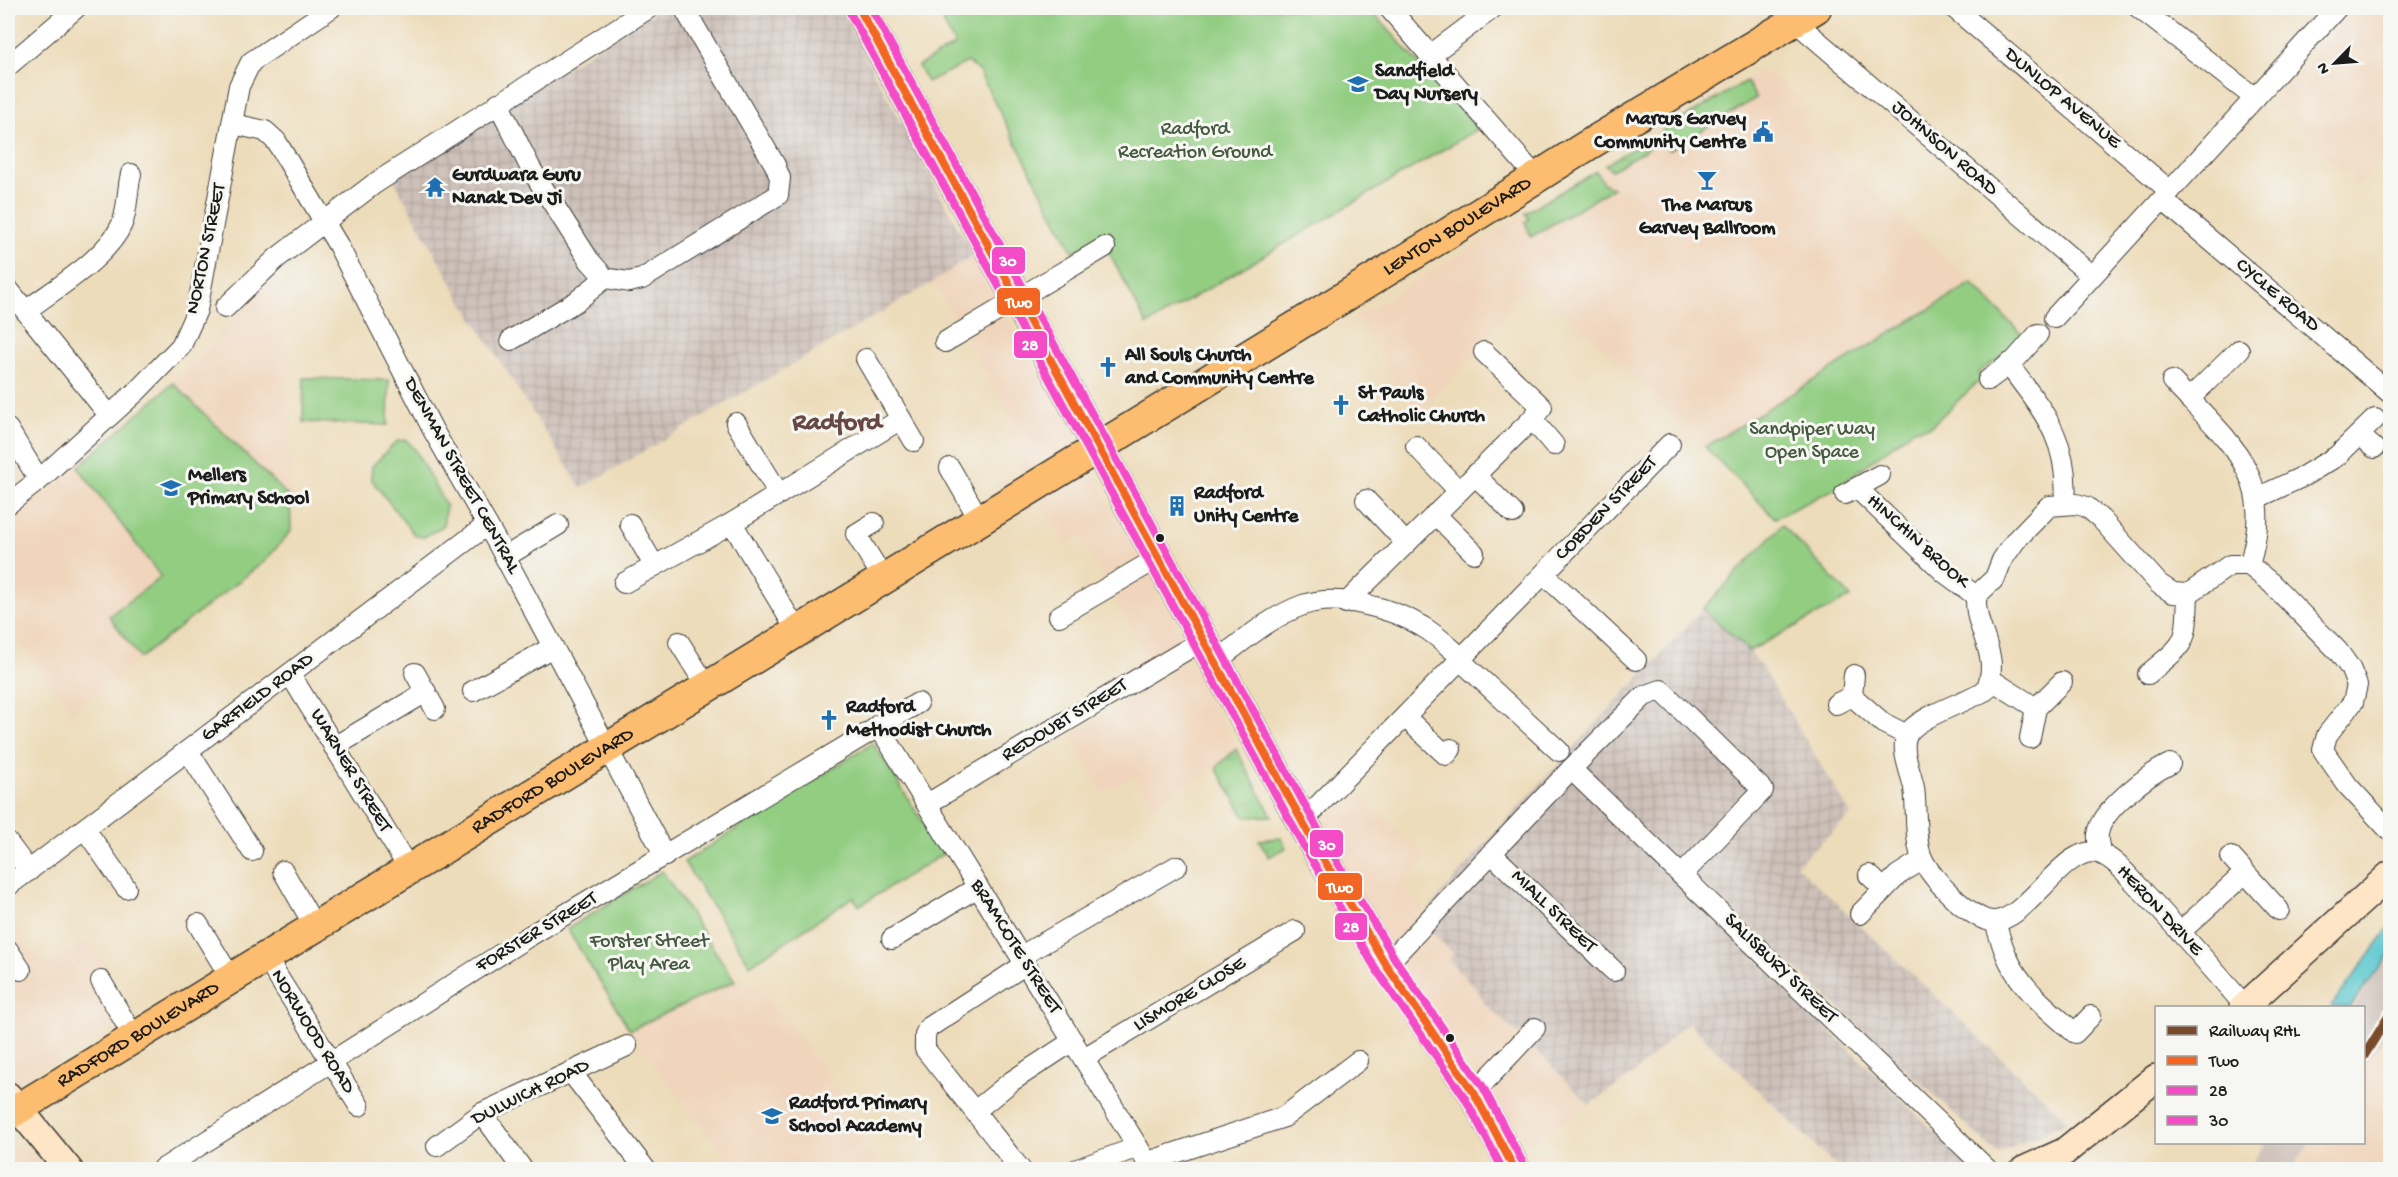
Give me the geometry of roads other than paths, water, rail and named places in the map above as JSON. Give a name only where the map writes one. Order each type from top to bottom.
[{"type":"main road","points":[[866,11],[1098,447],[1302,822],[1386,965],[1474,1093],[1515,1170]]},
{"type":"main road","name":"LENTON BOULEVARD","points":[[1098,447],[1807,13]]},
{"type":"main road","name":"RADFORD BOULEVARD","points":[[11,1107],[135,1039],[1098,447]]},
{"type":"street","points":[[8,66],[76,8]]},
{"type":"street","name":"NORTON STREET","points":[[8,504],[39,480],[138,390],[181,346],[197,310],[239,86],[251,62],[331,8]]},
{"type":"street","points":[[225,308],[277,258],[374,184],[649,8]]},
{"type":"street","points":[[498,103],[531,169],[589,260],[605,278],[629,282],[642,279],[778,195],[780,178],[775,165],[684,8]]},
{"type":"street","points":[[1389,8],[1536,177]]},
{"type":"street","points":[[1429,56],[1493,8]]},
{"type":"street","name":"DUNLOP AVENUE","points":[[1954,8],[2166,196]]},
{"type":"street","points":[[2139,8],[2255,98]]},
{"type":"street","points":[[2054,318],[2337,8]]},
{"type":"street","name":"JOHNSON ROAD","points":[[1807,13],[1805,30],[2092,276]]},
{"type":"street","name":"DENMAN STREET CENTRAL","points":[[233,124],[265,131],[276,141],[325,220],[461,480],[505,557],[665,856]]},
{"type":"street","points":[[27,310],[104,249],[123,222],[122,186]]},
{"type":"street","name":"CYCLE ROAD","points":[[2166,196],[2391,393]]},
{"type":"street","points":[[945,342],[1105,248]]},
{"type":"street","points":[[511,340],[577,302],[605,278]]},
{"type":"street","points":[[8,289],[109,415]]},
{"type":"street","points":[[1988,380],[2038,334]]},
{"type":"street","points":[[2189,399],[2239,350]]},
{"type":"street","points":[[1346,603],[1542,407],[1484,352]]},
{"type":"street","points":[[866,359],[914,441]]},
{"type":"street","points":[[2008,364],[2035,400],[2060,445],[2067,477],[2066,504]]},
{"type":"street","points":[[2172,381],[2226,440],[2242,462],[2257,498],[2258,537],[2249,565]]},
{"type":"street","points":[[624,583],[779,495],[901,419]]},
{"type":"street","points":[[1532,419],[1554,445]]},
{"type":"street","points":[[2257,498],[2320,468],[2337,456],[2375,419]]},
{"type":"street","points":[[8,429],[39,480]]},
{"type":"street","points":[[738,434],[779,495]]},
{"type":"street","points":[[2359,435],[2374,448]]},
{"type":"street","name":"COBDEN STREET","points":[[1302,822],[1670,444]]},
{"type":"street","points":[[1416,446],[1459,491]]},
{"type":"street","points":[[950,468],[979,519]]},
{"type":"street","points":[[1475,474],[1513,513]]},
{"type":"street","name":"HINCHIN BROOK","points":[[1881,475],[1852,491],[1929,559],[1976,596]]},
{"type":"street","points":[[1366,500],[1406,543]]},
{"type":"street","points":[[2091,1016],[2075,1033],[2052,1012],[2019,978],[2009,961],[1995,922],[1981,919],[1965,907],[1945,889],[1922,860],[1914,787],[1905,746],[1907,735],[1923,721],[1976,697],[1986,690],[1993,665],[1975,610],[1976,596],[1995,578],[2002,560],[2034,519],[2049,506],[2066,504],[2086,507],[2101,519],[2159,584],[2173,593],[2188,594],[2230,565],[2249,565],[2271,583],[2338,651],[2350,668],[2357,685],[2353,702],[2327,735],[2323,750],[2348,786],[2391,831]]},
{"type":"street","points":[[1435,514],[1474,553]]},
{"type":"street","points":[[732,522],[798,631]]},
{"type":"street","points":[[874,523],[856,534],[883,578]]},
{"type":"street","points":[[630,524],[654,565]]},
{"type":"street","name":"GARFIELD ROAD","points":[[8,885],[487,525]]},
{"type":"street","points":[[505,557],[558,525]]},
{"type":"street","points":[[1059,616],[1098,603],[1158,558]]},
{"type":"street","name":"COBDEN STREET","points":[[1544,574],[1636,660]]},
{"type":"street","points":[[2148,674],[2186,655],[2188,594]]},
{"type":"street","name":"REDOUBT STREET","points":[[927,804],[1209,651],[1305,605],[1325,602],[1346,603],[1386,611],[1422,626],[1461,659]]},
{"type":"street","points":[[679,642],[707,687]]},
{"type":"street","points":[[480,680],[553,647]]},
{"type":"street","points":[[1461,659],[1559,751]]},
{"type":"street","points":[[334,747],[430,701],[415,673]]},
{"type":"street","name":"WARNER STREET","points":[[290,674],[409,869]]},
{"type":"street","points":[[1854,675],[1844,700],[1907,735]]},
{"type":"street","points":[[1990,679],[2036,708]]},
{"type":"street","points":[[2030,738],[2036,708],[2062,682]]},
{"type":"street","points":[[1386,965],[1571,769],[1644,696],[1661,690],[1763,790],[1682,875]]},
{"type":"street","name":"FORSTER STREET","points":[[161,1170],[526,938],[918,703]]},
{"type":"street","points":[[1405,717],[1448,752]]},
{"type":"street","name":"BRAMCOTE STREET","points":[[878,725],[1146,1159]]},
{"type":"street","points":[[188,751],[231,833],[252,851]]},
{"type":"street","points":[[2100,853],[2098,835],[2104,817],[2151,773],[2170,764]]},
{"type":"street","name":"SALISBURY STREET","points":[[1571,769],[1988,1170]]},
{"type":"street","points":[[85,829],[125,888]]},
{"type":"street","points":[[8,843],[29,871]]},
{"type":"street","name":"HERON DRIVE","points":[[1995,922],[2008,916],[2075,859],[2088,853],[2100,853],[2125,873],[2180,932],[2243,1006]]},
{"type":"street","name":"MIALL STREET","points":[[1492,854],[1614,971]]},
{"type":"street","points":[[2230,857],[2279,910]]},
{"type":"street","points":[[1860,914],[1905,868],[1922,860]]},
{"type":"street","points":[[1021,1170],[925,1049],[925,1035],[928,1028],[1023,960],[1177,866]]},
{"type":"street","points":[[283,872],[315,927]]},
{"type":"street","points":[[2180,932],[2245,873]]},
{"type":"street","points":[[1869,874],[1884,889]]},
{"type":"street","points":[[2245,1006],[2391,875]]},
{"type":"street","points":[[892,939],[978,887]]},
{"type":"street","points":[[198,924],[231,980]]},
{"type":"street","name":"LISMORE CLOSE","points":[[1084,1058],[1296,934]]},
{"type":"street","points":[[8,950],[21,970]]},
{"type":"street","name":"NORWOOD ROAD","points":[[266,958],[359,1106]]},
{"type":"street","points":[[100,981],[135,1039]]},
{"type":"street","points":[[1474,1093],[1535,1028]]},
{"type":"street","points":[[975,1112],[1012,1081],[1073,1041]]},
{"type":"street","name":"DULWICH ROAD","points":[[437,1146],[482,1113],[627,1047]]},
{"type":"street","points":[[1075,1170],[1146,1159],[1284,1117],[1358,1061]]},
{"type":"street","points":[[571,1072],[646,1170]]},
{"type":"street","points":[[2024,1170],[2064,1152],[2155,1080]]},
{"type":"street","points":[[11,1107],[69,1170]]},
{"type":"street","points":[[482,1113],[523,1170]]},
{"type":"water","points":[[2390,926],[2390,954],[2351,1006],[2332,1006]]},
{"type":"rail line","name":"RHL","points":[[2365,1054],[2390,1014]]},
{"type":"place","name":"Sandfield Day Nursery","points":[[1358,84]]},
{"type":"place","name":"Marcus Garvey Community Centre","points":[[1763,132]]},
{"type":"place","name":"The Marcus Garvey Ballroom","points":[[1707,180]]},
{"type":"place","name":"Gurdwara Guru Nanak Dev Ji","points":[[435,187]]},
{"type":"place","name":"All Souls Church and Community Centre","points":[[1108,367]]},
{"type":"place","name":"St Pauls Catholic Church","points":[[1341,405]]},
{"type":"place","name":"Mellers Primary School","points":[[171,488]]},
{"type":"place","name":"Radford Unity Centre","points":[[1177,506]]},
{"type":"place","name":"Radford Methodist Church","points":[[829,720]]},
{"type":"place","name":"Radford Primary School Academy","points":[[772,1116]]},
{"type":"district","name":"Radford","points":[[837,424]]},
{"type":"park label","name":"Radford Recreation Ground","points":[[1195,142]]},
{"type":"park label","name":"Sandpiper Way Open Space","points":[[1812,442]]},
{"type":"park label","name":"Forster Street Play Area","points":[[649,954]]}]
